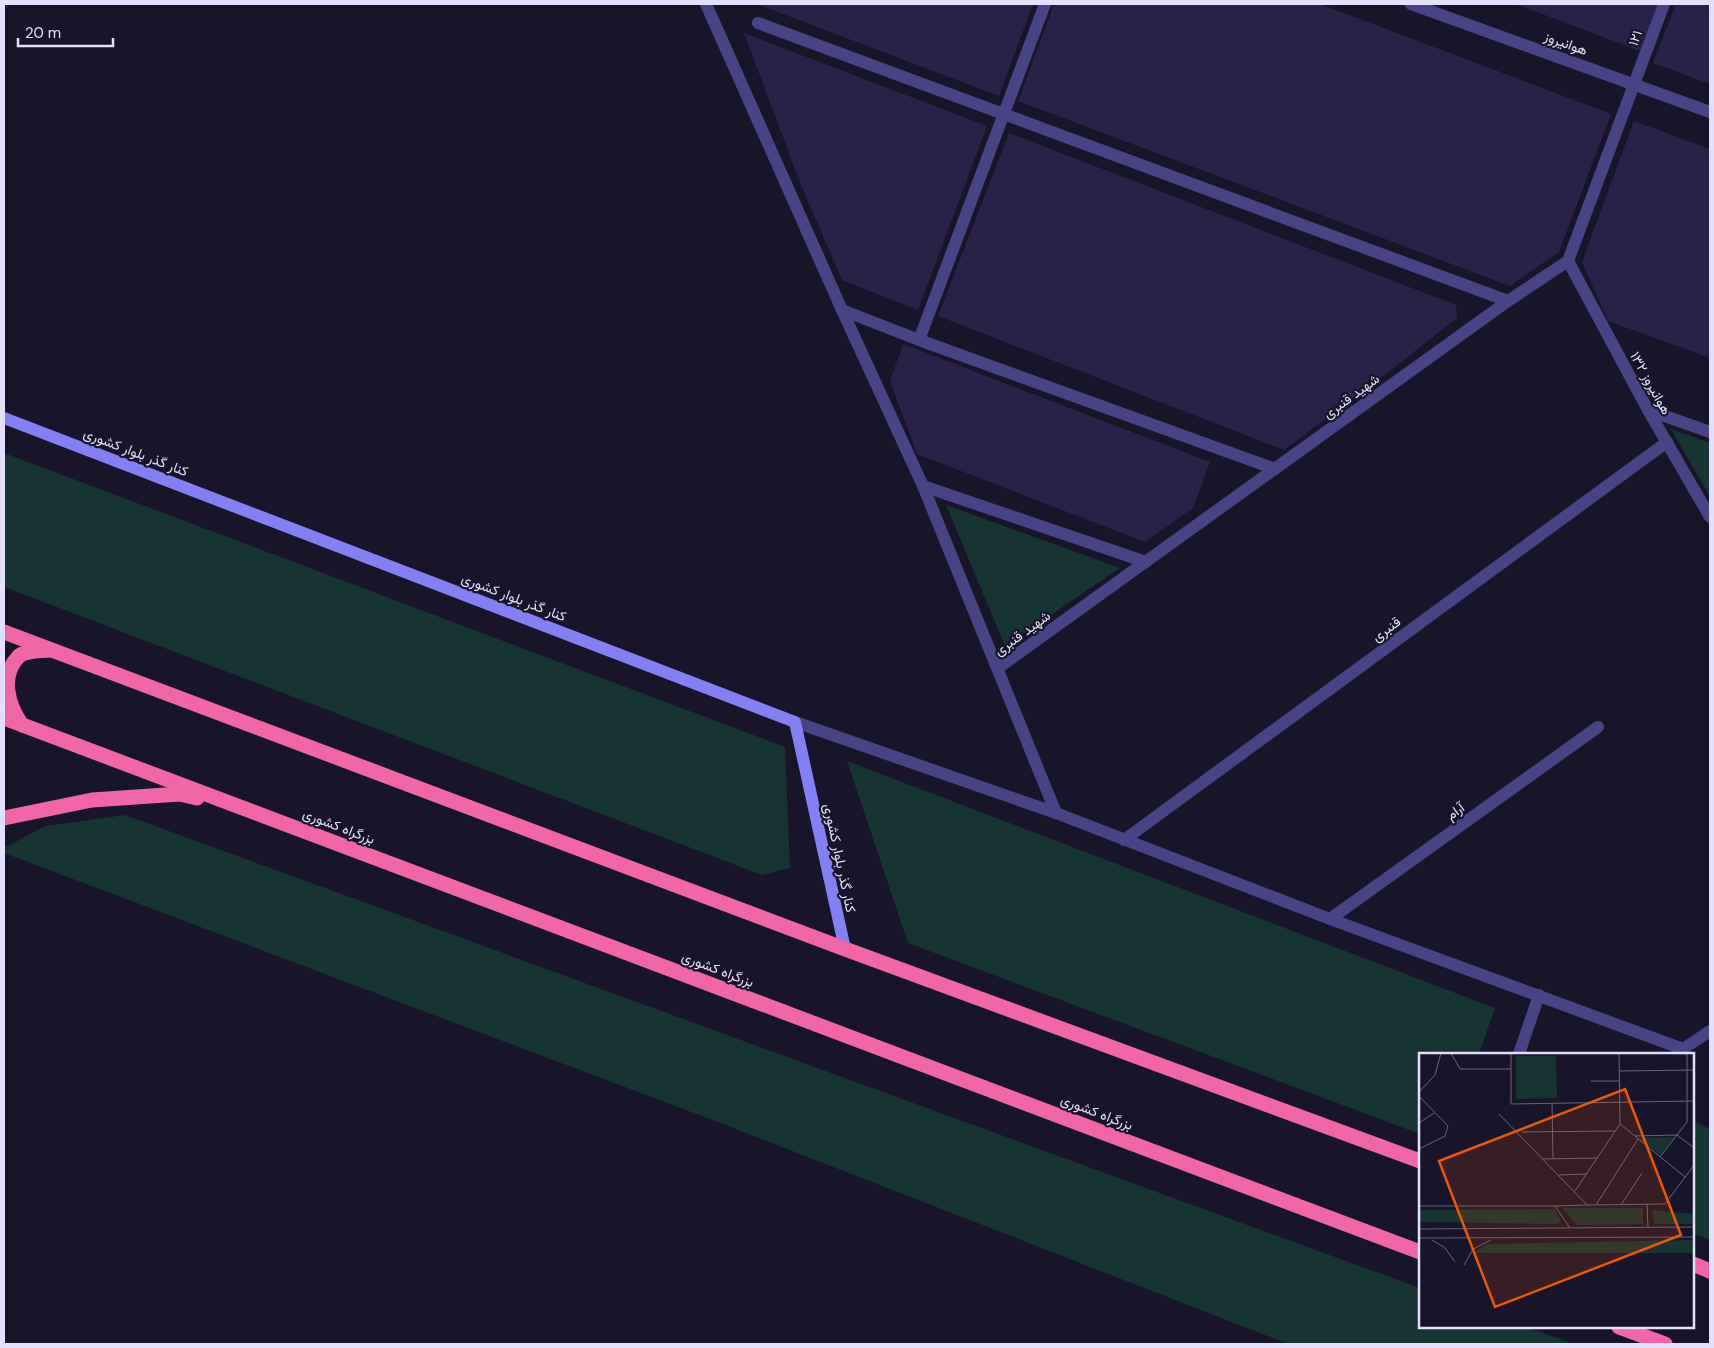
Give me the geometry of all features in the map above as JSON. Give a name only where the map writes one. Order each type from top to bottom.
[{"type":"highway","points":[[4,632],[845,949],[1419,1162]]},
{"type":"highway","points":[[22,725],[10,709],[5,694],[4,680],[9,667],[19,656],[32,651],[51,650]]},
{"type":"highway","name":"بزرگراه کشوری","points":[[4,718],[1419,1252]]},
{"type":"highway","points":[[4,818],[92,800],[180,794],[246,808]]},
{"type":"highway","points":[[1694,1264],[1710,1271]]},
{"type":"highway","points":[[1622,1328],[1665,1344]]},
{"type":"street","points":[[706,4],[842,310],[923,486],[1056,813]]},
{"type":"street","points":[[919,340],[1045,4]]},
{"type":"street","name":"هوانیروز","points":[[1411,4],[1710,112]]},
{"type":"street","name":"۱۲۱","points":[[1634,83],[1664,4]]},
{"type":"street","points":[[758,23],[1508,301]]},
{"type":"street","points":[[1568,261],[1634,83]]},
{"type":"street","name":"شهید قنبری","points":[[998,668],[1508,301],[1568,261]]},
{"type":"street","name":"هوانیروز ۱۳۲","points":[[1568,261],[1648,410],[1710,517]]},
{"type":"street","points":[[842,310],[919,340],[1275,469]]},
{"type":"street","points":[[1648,410],[1710,432]]},
{"type":"street","name":"کنار گذر بلوار کشوری","points":[[4,418],[796,722],[845,949]]},
{"type":"street","name":"قنبری","points":[[1124,840],[1667,442]]},
{"type":"street","points":[[923,486],[1146,562]]},
{"type":"street","points":[[796,722],[1056,813],[1330,919],[1683,1049],[1710,1031]]},
{"type":"street","name":"آرام","points":[[1330,919],[1598,727]]},
{"type":"street","points":[[1519,1053],[1539,995]]},
{"type":"green space","points":[[1671,429],[1710,443],[1710,497]]},
{"type":"green space","points":[[4,453],[785,747],[790,868],[762,875],[4,587]]},
{"type":"green space","points":[[946,505],[1120,568],[1005,646]]},
{"type":"green space","points":[[847,761],[1495,1008],[1479,1053],[1419,1053],[1419,1134],[908,943]]},
{"type":"green space","points":[[125,815],[1419,1288],[1419,1328],[1529,1328],[1574,1344],[1288,1344],[723,1124],[4,853],[4,848],[45,826]]},
{"type":"green space","points":[[1694,1121],[1710,1129],[1710,1240],[1694,1233]]},
{"type":"building","points":[[757,4],[1033,4],[999,96]]},
{"type":"building","points":[[1054,4],[1320,4],[1611,114],[1559,252],[1510,286],[1018,101]]},
{"type":"building","points":[[1516,4],[1658,4],[1640,51]]},
{"type":"building","points":[[1676,4],[1710,4],[1710,84],[1653,63]]},
{"type":"building","points":[[744,33],[987,126],[918,310],[842,280],[801,185]]},
{"type":"building","points":[[1634,121],[1710,149],[1710,358],[1608,321],[1582,262]]},
{"type":"building","points":[[1009,133],[1456,305],[1457,318],[1284,450],[938,316]]},
{"type":"building","points":[[903,344],[1210,462],[1193,508],[1145,542],[917,454],[890,381]]}]
